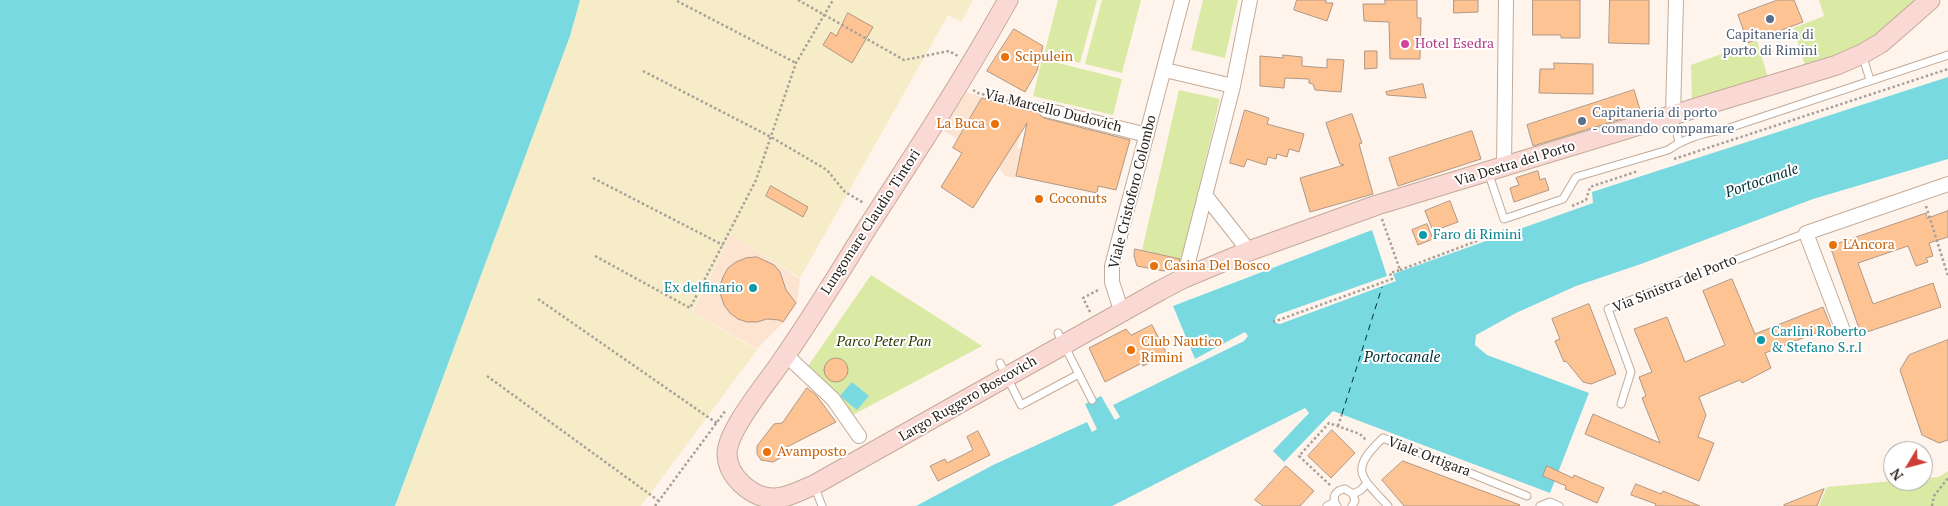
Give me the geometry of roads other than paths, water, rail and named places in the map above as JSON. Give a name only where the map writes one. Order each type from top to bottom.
[{"type":"street","name":"Lungomare Claudio Tintori","points":[[730,440],[739,422],[786,355],[961,83],[1008,0]]},
{"type":"street","name":"Viale Cristoforo Colombo","points":[[1122,313],[1112,282],[1112,266],[1182,0]]},
{"type":"street","points":[[1184,278],[1233,86],[1250,0]]},
{"type":"street","points":[[1496,169],[1506,0]]},
{"type":"street","points":[[1673,115],[1676,0]]},
{"type":"street","name":"Via Destra del Porto","points":[[1122,313],[1184,278],[1249,250],[1377,205],[1837,65],[1881,43],[1930,0]]},
{"type":"street","points":[[1165,70],[1233,86]]},
{"type":"street","name":"Via Marcello Dudovich","points":[[1046,110],[1147,135]]},
{"type":"street","name":"Via Sinistra del Porto","points":[[1806,234],[1948,184]]},
{"type":"street","points":[[1205,195],[1249,250]]},
{"type":"street","points":[[1806,234],[1842,328]]},
{"type":"street","name":"Largo Ruggero Boscovich","points":[[730,440],[727,452],[736,479],[750,491],[764,497],[775,498],[790,495],[814,485],[1060,338],[1122,313]]},
{"type":"street","points":[[786,355],[833,398],[859,436]]},
{"type":"lane","points":[[1862,54],[1870,80]]},
{"type":"lane","points":[[1496,169],[1504,219],[1563,199],[1576,177],[1668,150],[1679,142],[1701,133],[1723,130],[1948,55]]},
{"type":"lane","points":[[1673,115],[1679,142]]},
{"type":"lane","name":"Via Sinistra del Porto","points":[[1621,404],[1631,372],[1608,309],[1806,234]]},
{"type":"lane","points":[[1060,338],[1092,400]]},
{"type":"lane","points":[[1004,370],[1021,405],[1079,374]]},
{"type":"lane","name":"Viale Ortigara","points":[[1367,483],[1363,479],[1361,467],[1369,452],[1383,438],[1526,496]]},
{"type":"lane","points":[[1353,494],[1361,490],[1367,483],[1388,506]]},
{"type":"lane","points":[[814,485],[822,506]]},
{"type":"lane","points":[[1327,506],[1336,504],[1336,493],[1342,489],[1349,490],[1353,494],[1355,501],[1353,506]]},
{"type":"lane","points":[[1540,506],[1550,502],[1559,506]]},
{"type":"water","points":[[0,0],[580,0],[570,36],[395,506],[0,506]]},
{"type":"water","name":"Portocanale","points":[[1948,77],[1948,159],[1813,199],[1641,264],[1576,286],[1516,313],[1476,335],[1475,345],[1487,355],[1589,393],[1550,493],[1333,411],[1284,462],[1273,451],[1309,413],[1305,408],[1112,506],[916,506],[993,465],[1087,422],[1092,432],[1097,429],[1085,404],[1101,396],[1115,420],[1120,417],[1113,405],[1244,341],[1248,336],[1245,332],[1195,359],[1173,306],[1372,230],[1387,276],[1277,315],[1274,322],[1280,324],[1396,281],[1393,274],[1593,203],[1592,192]]},
{"type":"water","points":[[852,382],[869,396],[857,410],[840,396]]},
{"type":"place","name":"Capitaneria di porto di Rimini","points":[[1770,19]]},
{"type":"place","name":"Hotel Esedra","points":[[1405,44]]},
{"type":"place","name":"Scipulein","points":[[1005,57]]},
{"type":"place","name":"Capitaneria di porto - comando compamare","points":[[1582,121]]},
{"type":"place","name":"La Buca","points":[[995,124]]},
{"type":"place","name":"Coconuts","points":[[1039,199]]},
{"type":"place","name":"Faro di Rimini","points":[[1423,235]]},
{"type":"place","name":"L'Ancora","points":[[1833,245]]},
{"type":"place","name":"Casina Del Bosco","points":[[1154,266]]},
{"type":"place","name":"Ex delfinario","points":[[753,288]]},
{"type":"place","name":"Carlini Roberto & Stefano S.r.l","points":[[1761,340]]},
{"type":"place","name":"Club Nautico Rimini","points":[[1131,350]]},
{"type":"place","name":"Avamposto","points":[[767,452]]},
{"type":"park label","name":"Parco Peter Pan","points":[[884,342]]}]
